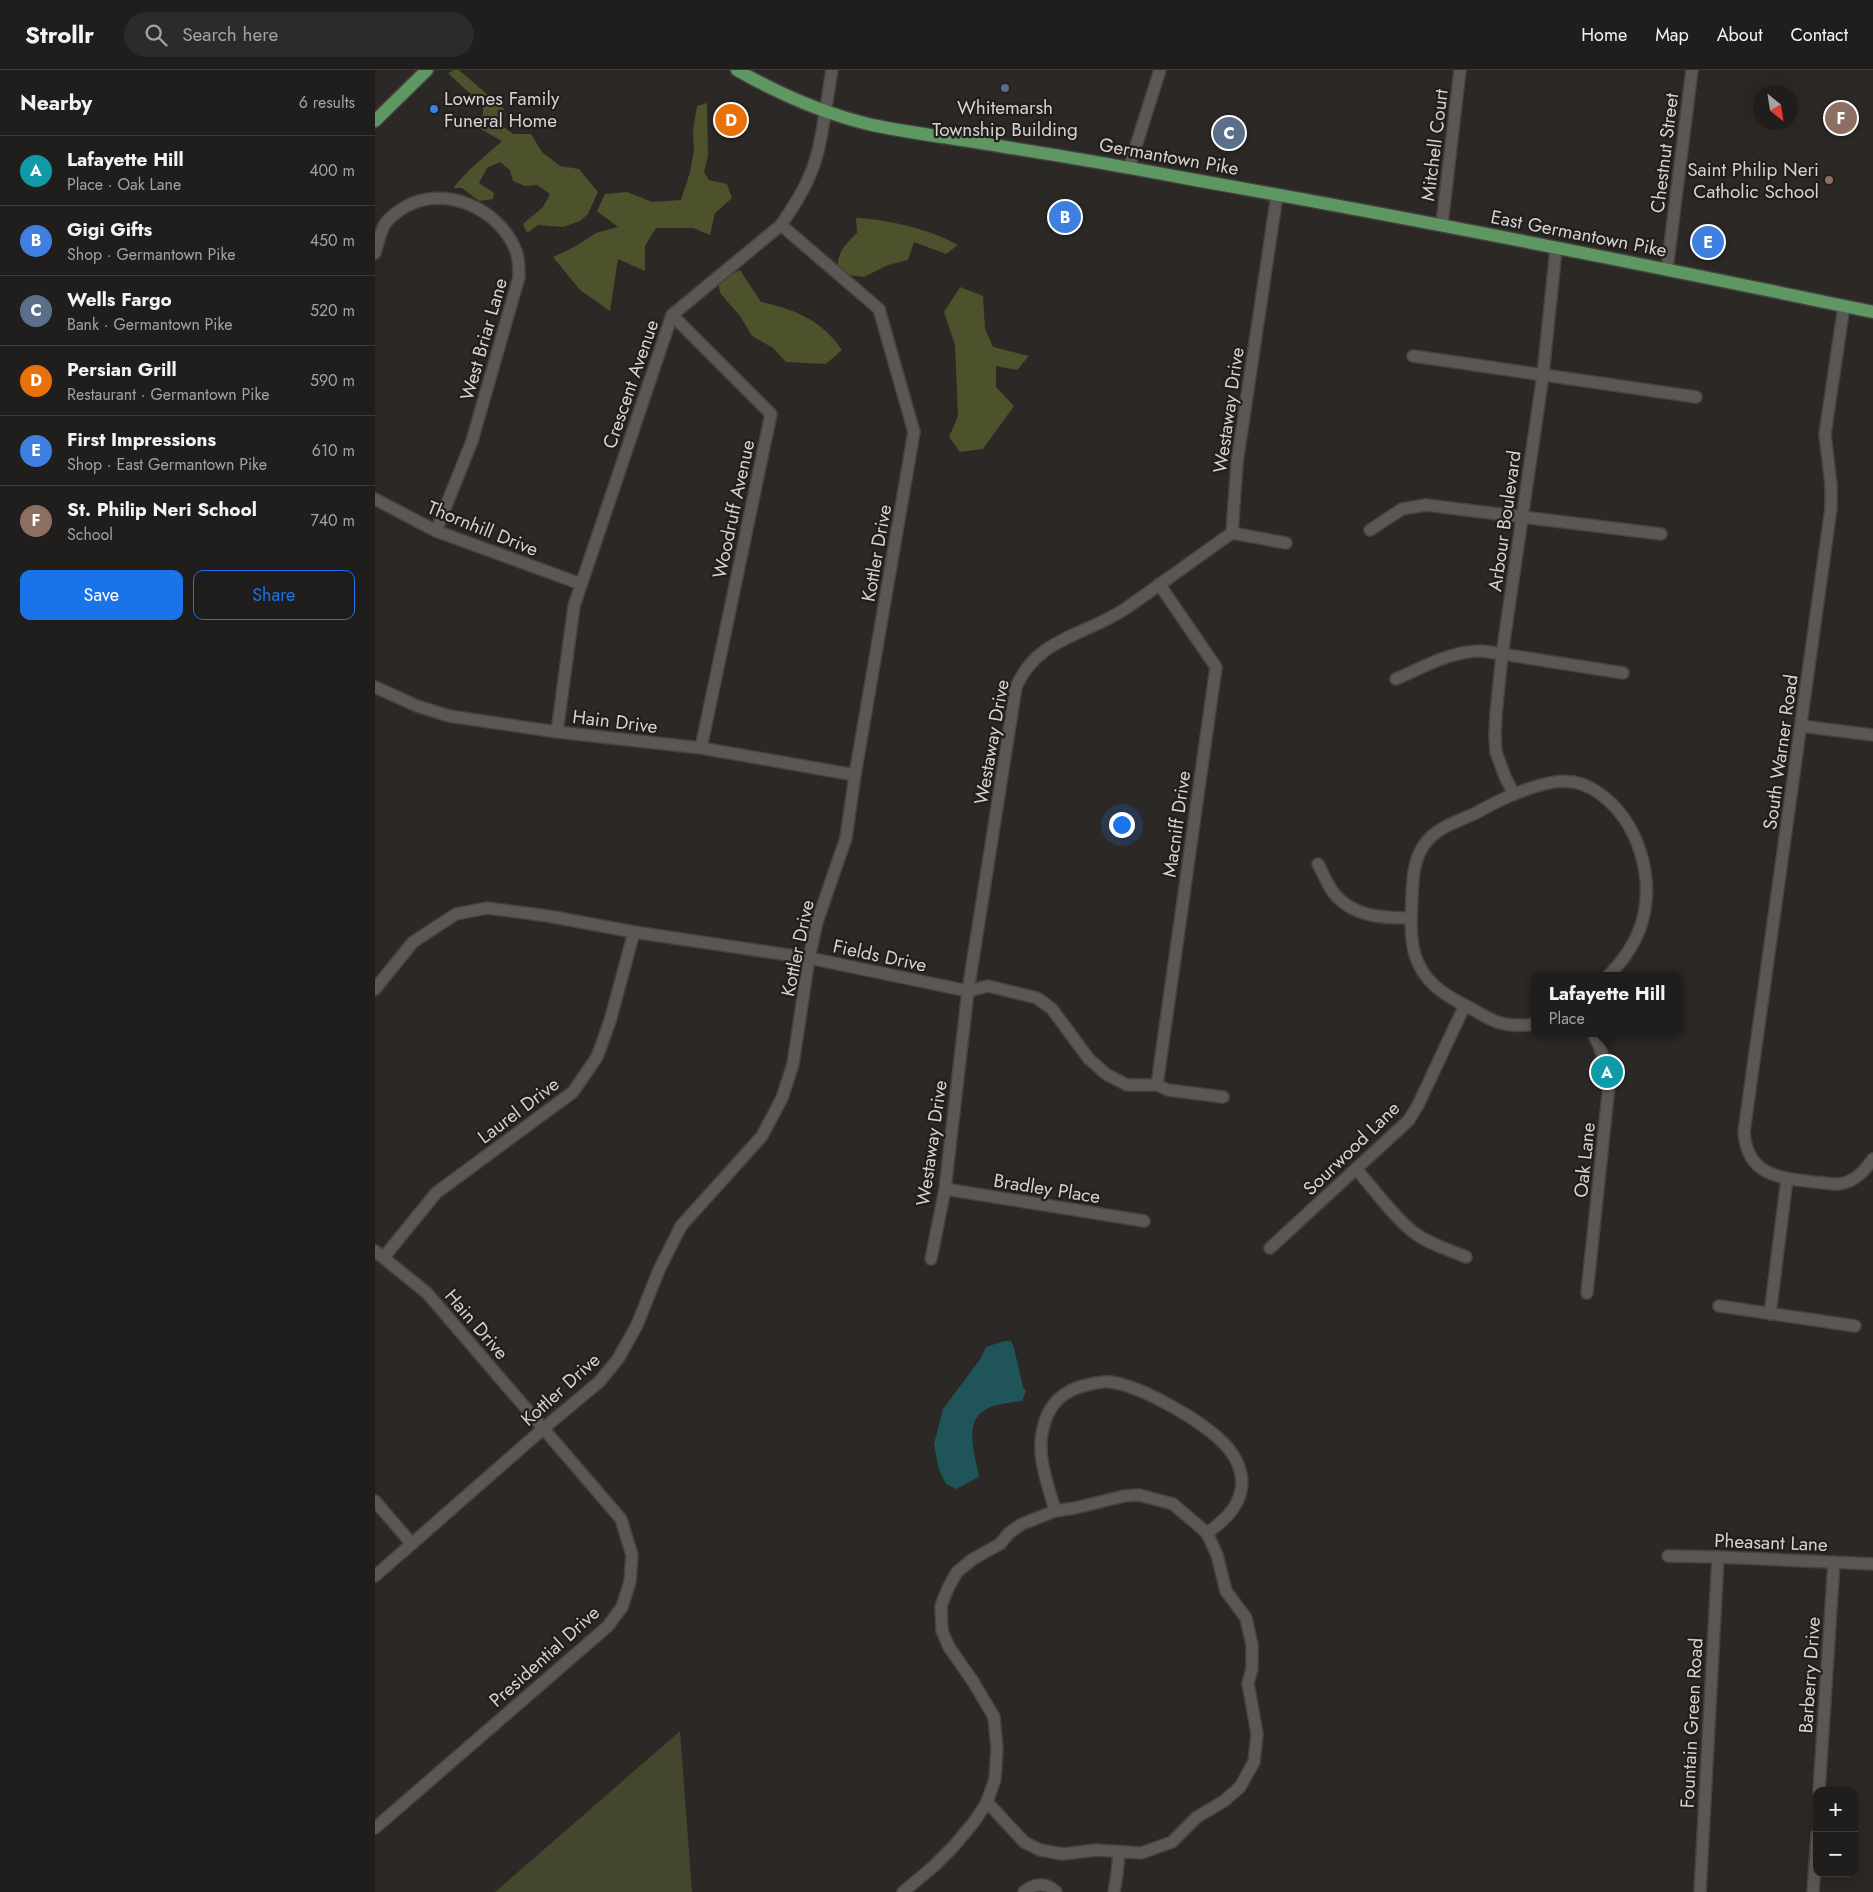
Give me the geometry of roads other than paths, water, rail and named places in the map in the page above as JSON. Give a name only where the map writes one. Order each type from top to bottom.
[{"type":"main road","points":[[375,121],[427,70]]},
{"type":"main road","name":"Germantown Pike","points":[[737,70],[766,86],[824,110],[871,124],[1277,195]]},
{"type":"main road","name":"East Germantown Pike","points":[[1277,195],[1442,224],[1556,249],[1667,269],[1873,312]]},
{"type":"street","name":"Crescent Avenue","points":[[557,732],[574,606],[672,315],[781,225],[806,183],[817,156],[831,70]]},
{"type":"street","points":[[1129,168],[1159,70]]},
{"type":"street","name":"Mitchell Court","points":[[1442,224],[1460,70]]},
{"type":"street","name":"Chestnut Street","points":[[1667,269],[1692,70]]},
{"type":"street","name":"Westaway Drive","points":[[931,1259],[945,1189],[969,991],[1016,687],[1021,674],[1034,659],[1049,647],[1075,636],[1124,610],[1232,533],[1237,463],[1277,195]]},
{"type":"street","name":"West Briar Lane","points":[[375,253],[381,233],[386,223],[393,216],[415,201],[435,197],[465,202],[486,214],[503,229],[516,251],[519,277],[472,441],[435,530]]},
{"type":"street","name":"Kottler Drive","points":[[375,1576],[599,1382],[618,1359],[637,1325],[659,1270],[681,1226],[762,1136],[782,1098],[793,1064],[809,958],[817,922],[846,838],[855,775],[914,432],[879,309],[781,225]]},
{"type":"street","name":"Arbour Boulevard","points":[[1514,794],[1500,763],[1495,735],[1503,655],[1543,375],[1556,249]]},
{"type":"street","name":"South Warner Road","points":[[1844,306],[1825,434],[1831,485],[1831,508],[1744,1132],[1746,1149],[1755,1164],[1763,1170],[1787,1179],[1841,1184],[1858,1175],[1873,1158]]},
{"type":"street","name":"Woodruff Avenue","points":[[672,315],[771,414],[701,748]]},
{"type":"street","points":[[1413,356],[1696,397]]},
{"type":"street","name":"Thornhill Drive","points":[[375,499],[435,530],[581,584]]},
{"type":"street","points":[[1370,530],[1395,513],[1418,505],[1436,505],[1523,518],[1661,534]]},
{"type":"street","points":[[1232,533],[1286,543]]},
{"type":"street","name":"Macniff Drive","points":[[1157,1085],[1216,667],[1159,584]]},
{"type":"street","points":[[1396,679],[1460,652],[1483,651],[1623,673]]},
{"type":"street","name":"Hain Drive","points":[[375,687],[417,706],[449,716],[557,732],[701,748],[855,775]]},
{"type":"street","points":[[1801,726],[1873,735]]},
{"type":"street","points":[[1531,1025],[1523,1026],[1496,1022],[1433,985],[1418,964],[1412,939],[1413,869],[1422,848],[1435,832],[1514,794],[1545,784],[1567,780],[1578,782],[1589,786],[1604,797],[1632,831],[1642,855],[1645,872],[1645,907],[1637,935],[1622,960],[1612,972]]},
{"type":"street","points":[[1318,864],[1333,892],[1359,912],[1373,917],[1411,918]]},
{"type":"street","name":"Fields Drive","points":[[375,989],[413,942],[456,914],[487,908],[809,958],[969,991],[988,986],[1037,998],[1052,1010],[1089,1059],[1106,1074],[1127,1085],[1157,1085],[1168,1090],[1223,1097]]},
{"type":"street","name":"Laurel Drive","points":[[379,1254],[436,1193],[573,1092],[597,1058],[610,1021],[634,932]]},
{"type":"street","name":"Sourwood Lane","points":[[1270,1248],[1401,1128],[1414,1113],[1465,1005]]},
{"type":"street","name":"Oak Lane","points":[[1587,1293],[1609,1085],[1607,1067],[1595,1037]]},
{"type":"street","points":[[1356,1169],[1415,1234],[1466,1257]]},
{"type":"street","points":[[1770,1314],[1787,1179]]},
{"type":"street","name":"Bradley Place","points":[[945,1189],[1144,1221]]},
{"type":"street","name":"Hain Drive","points":[[379,1254],[427,1293],[544,1428]]},
{"type":"street","points":[[1719,1306],[1855,1326]]},
{"type":"street","points":[[1055,1511],[1041,1457],[1041,1434],[1046,1416],[1057,1398],[1078,1386],[1109,1381],[1133,1388],[1169,1404],[1203,1426],[1227,1447],[1237,1462],[1242,1476],[1241,1493],[1235,1508],[1221,1523],[1207,1532]]},
{"type":"street","name":"Presidential Drive","points":[[375,1828],[608,1626],[622,1607],[629,1582],[632,1555],[621,1519],[544,1428]]},
{"type":"street","points":[[903,1892],[953,1847],[974,1822],[987,1802],[995,1779],[997,1749],[994,1717],[949,1647],[942,1631],[941,1606],[957,1572],[973,1558],[1000,1544],[1009,1533],[1022,1524],[1055,1511],[1124,1496],[1139,1495],[1173,1504],[1207,1532],[1217,1555],[1226,1590],[1246,1618],[1252,1645],[1252,1669],[1248,1683],[1257,1734],[1254,1762],[1240,1787],[1224,1801],[1197,1817],[1172,1842],[1141,1853],[1096,1850],[1063,1854],[1041,1850],[1024,1842],[987,1802]]},
{"type":"street","points":[[375,1502],[412,1544]]},
{"type":"street","name":"Pheasant Lane","points":[[1668,1556],[1873,1564]]},
{"type":"street","name":"Fountain Green Road","points":[[1700,1892],[1718,1557]]},
{"type":"street","name":"Barberry Drive","points":[[1819,1787],[1834,1562]]},
{"type":"street","points":[[1114,1892],[1119,1852]]},
{"type":"street","points":[[1813,1892],[1814,1877]]},
{"type":"street","points":[[1024,1892],[1031,1886],[1039,1884],[1046,1885],[1057,1892]]},
{"type":"water","points":[[1004,1341],[1011,1341],[1023,1387],[1026,1391],[1022,1401],[994,1406],[983,1411],[977,1418],[973,1426],[972,1436],[979,1477],[956,1489],[946,1484],[939,1470],[934,1444],[943,1409],[981,1358],[986,1347]]},
{"type":"place","name":"Whitemarsh Township Building","points":[[1005,88]]},
{"type":"place","name":"Lownes Family Funeral Home","points":[[434,109]]},
{"type":"place","name":"St. Philip Neri School","points":[[1841,118]]},
{"type":"place","name":"Persian Grill","points":[[731,120]]},
{"type":"place","name":"Wells Fargo","points":[[1229,133]]},
{"type":"place","name":"Saint Philip Neri Catholic School","points":[[1829,180]]},
{"type":"place","name":"Gigi Gifts","points":[[1065,217]]},
{"type":"place","name":"First Impressions","points":[[1708,242]]},
{"type":"place","name":"Lafayette Hill","points":[[1607,1072]]}]
